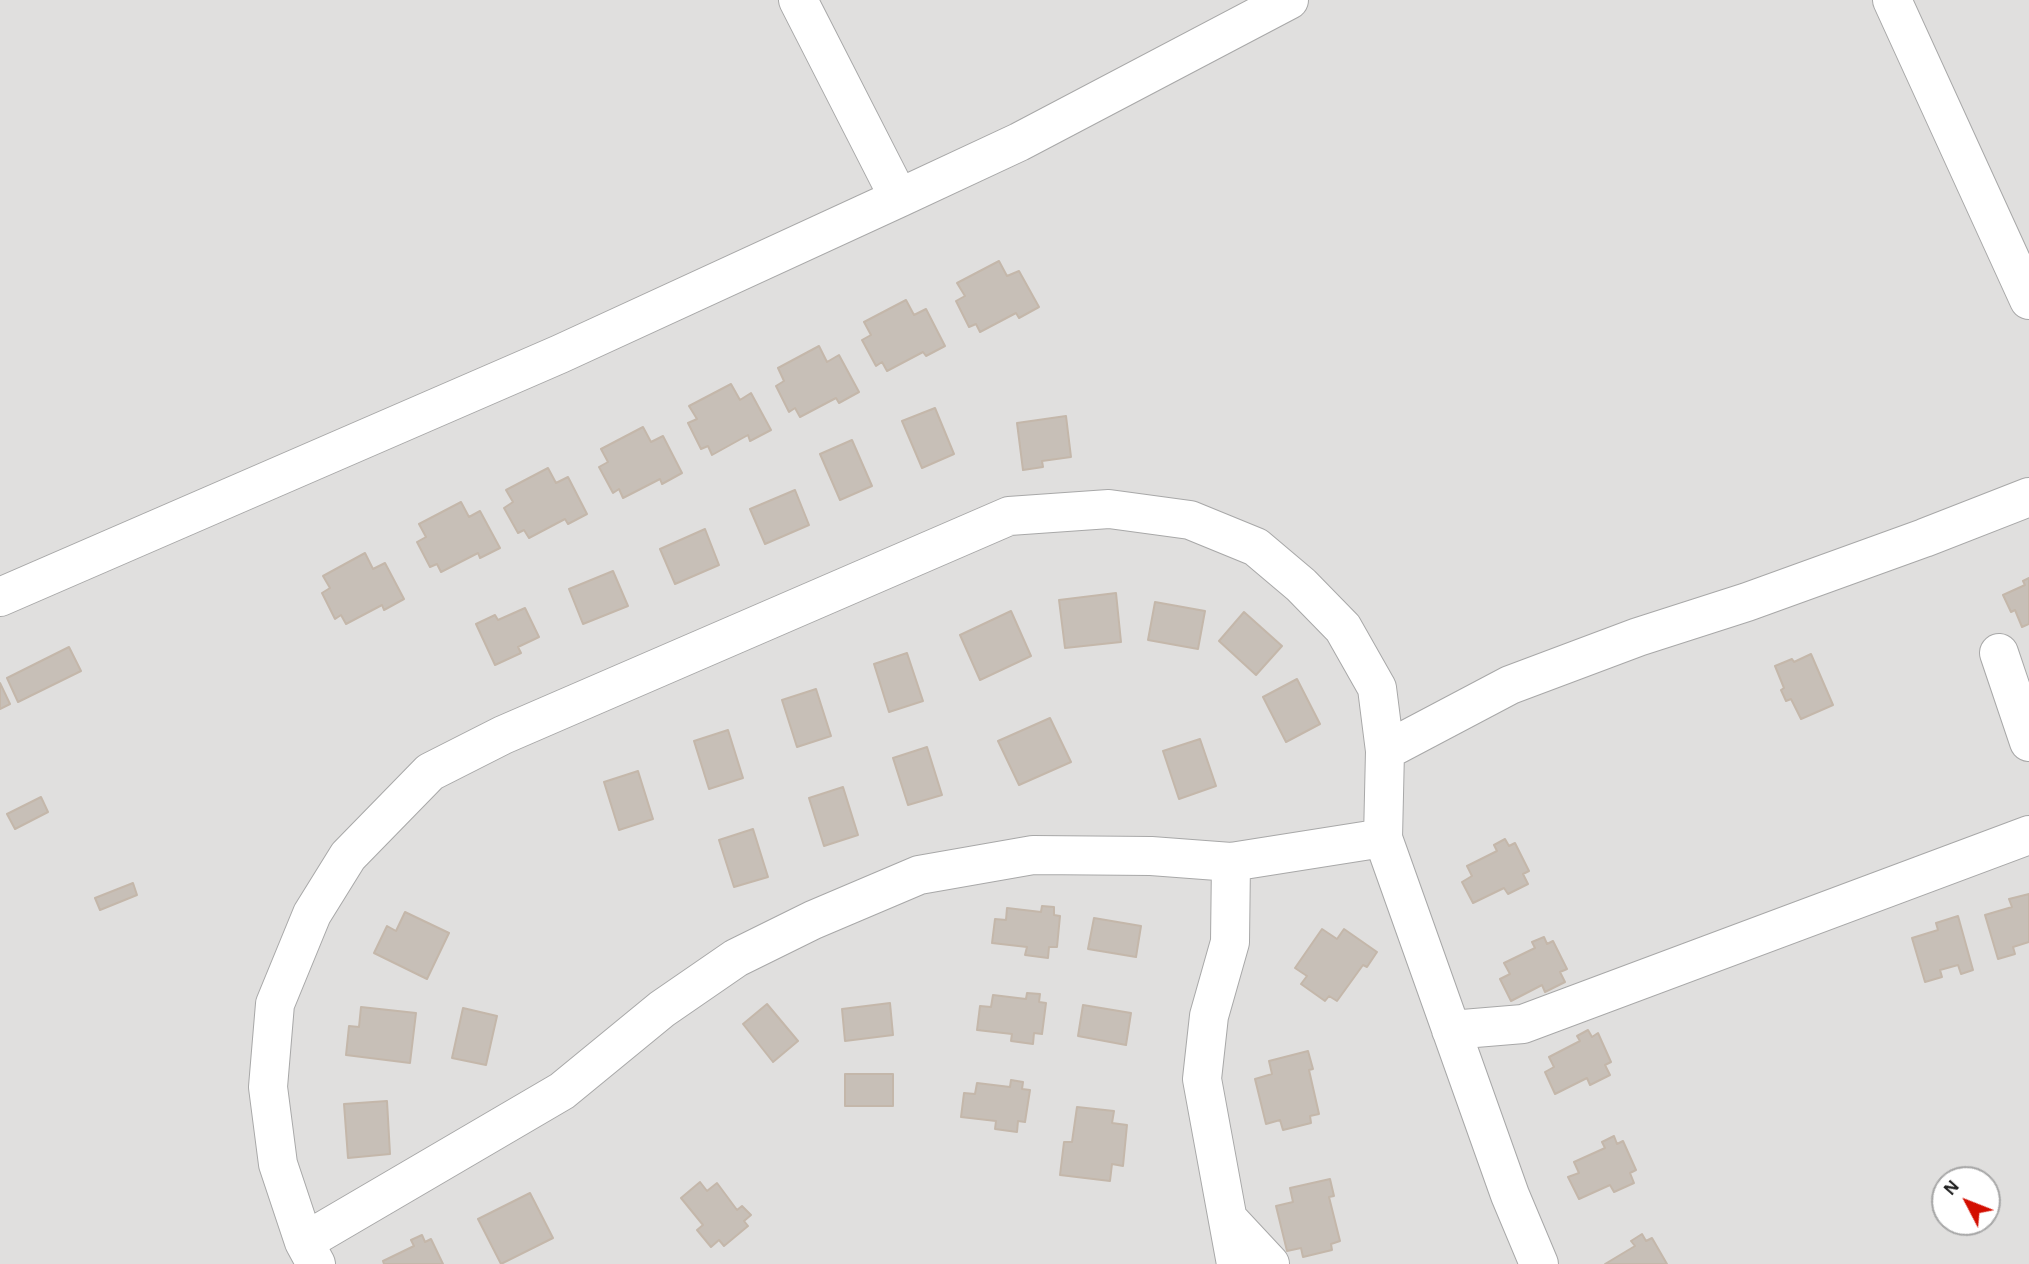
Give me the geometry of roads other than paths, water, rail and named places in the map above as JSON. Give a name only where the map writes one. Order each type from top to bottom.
[{"type":"street","points":[[797,0],[900,198]]},
{"type":"street","points":[[0,597],[560,354],[900,198],[1019,142],[1289,0]]},
{"type":"street","points":[[1892,0],[2029,300]]},
{"type":"street","points":[[1385,751],[1510,685],[1638,637],[1747,602],[1924,538],[2029,497]]},
{"type":"street","points":[[1382,838],[1231,862],[1151,856],[1033,855],[919,875],[813,920],[736,958],[662,1009],[562,1091],[310,1253],[278,1164],[268,1087],[275,1004],[312,914],[348,856],[430,772],[503,735],[1009,516],[1109,509],[1190,520],[1256,547],[1301,585],[1343,628],[1377,688],[1385,751],[1382,838],[1510,1195],[1539,1264]]},
{"type":"street","points":[[1998,653],[2029,742]]},
{"type":"street","points":[[1451,1030],[1523,1024],[2029,835]]},
{"type":"street","points":[[1231,862],[1230,942],[1209,1016],[1202,1079],[1236,1264]]},
{"type":"street","points":[[1229,1220],[1270,1264]]}]
